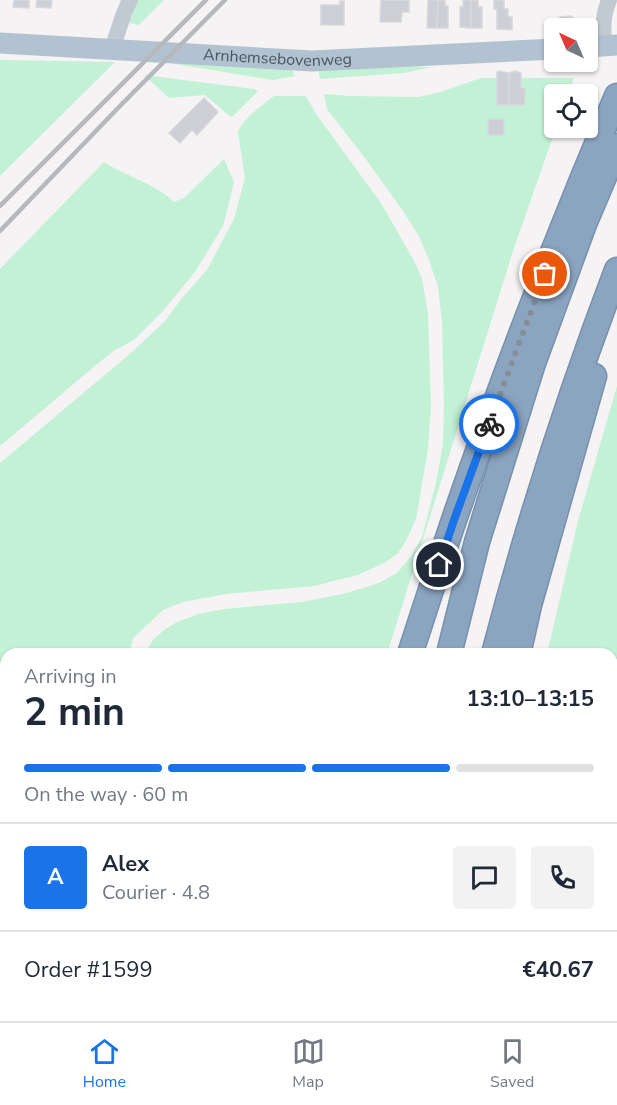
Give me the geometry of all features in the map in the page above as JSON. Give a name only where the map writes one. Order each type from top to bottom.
[{"type":"highway","points":[[412,648],[454,520],[567,214],[617,96]]},
{"type":"highway","points":[[450,648],[477,542],[532,363],[584,224],[617,146]]},
{"type":"highway","points":[[496,648],[547,466],[588,345],[617,270]]},
{"type":"highway","points":[[519,648],[529,605],[617,292]]},
{"type":"main road","name":"Arnhemsebovenweg","points":[[0,43],[312,61],[544,50]]},
{"type":"street","points":[[112,49],[130,0]]},
{"type":"street","points":[[603,46],[603,22],[609,0]]},
{"type":"green space","points":[[138,0],[164,0],[139,25],[129,23]]},
{"type":"green space","points":[[0,60],[115,62],[0,176]]},
{"type":"green space","points":[[170,62],[289,65],[295,76],[273,80]]},
{"type":"green space","points":[[318,66],[432,67],[404,73],[320,79]]},
{"type":"green space","points":[[144,75],[258,91],[231,117],[205,95],[169,98]]},
{"type":"green space","points":[[481,78],[574,78],[572,84],[544,84],[544,138],[552,138],[514,248],[389,648],[148,648],[164,630],[177,622],[199,614],[224,609],[302,602],[347,593],[379,583],[397,573],[412,555],[422,537],[443,444],[442,322],[438,287],[419,236],[365,158],[327,109],[324,94],[419,97]]},
{"type":"green space","points":[[274,96],[306,96],[316,114],[381,203],[422,278],[428,314],[431,405],[428,449],[416,519],[406,541],[397,554],[358,575],[314,586],[226,594],[183,602],[163,610],[133,638],[130,648],[0,648],[0,463],[131,353],[165,321],[207,270],[234,219],[245,178],[238,132],[259,108]]},
{"type":"green space","points":[[224,159],[234,182],[223,226],[195,272],[161,313],[135,339],[112,352],[0,446],[0,269],[104,162],[158,190],[174,202],[184,198]]},
{"type":"green space","points":[[617,386],[617,648],[548,648],[578,521]]},
{"type":"building","points":[[14,0],[29,0],[29,8],[13,7]]},
{"type":"building","points":[[37,0],[52,0],[51,8],[36,7]]},
{"type":"building","points":[[381,0],[409,0],[409,12],[402,12],[401,22],[380,22]]},
{"type":"building","points":[[428,0],[438,0],[437,28],[427,28]]},
{"type":"building","points":[[438,0],[445,0],[445,6],[448,6],[448,28],[437,28]]},
{"type":"building","points":[[463,0],[471,0],[471,28],[460,27],[460,7],[463,7]]},
{"type":"building","points":[[471,0],[478,0],[478,7],[482,7],[482,28],[471,28]]},
{"type":"building","points":[[494,0],[504,0],[504,9],[508,9],[508,17],[512,17],[512,30],[497,29],[497,9],[494,9]]},
{"type":"building","points":[[340,1],[344,1],[344,25],[321,25],[321,5],[340,5]]},
{"type":"building","points":[[515,71],[521,73],[521,88],[525,88],[525,105],[509,105],[509,73]]},
{"type":"building","points":[[497,72],[509,73],[509,105],[497,105]]},
{"type":"building","points":[[204,98],[218,112],[197,135],[192,130],[180,143],[169,133]]},
{"type":"building","points":[[488,119],[504,119],[504,135],[488,135]]},
{"type":"railway","points":[[0,206],[206,0]]},
{"type":"railway","points":[[0,231],[225,0]]},
{"type":"way so far","points":[[489,424],[545,274]]},
{"type":"route","points":[[439,565],[489,424]]}]
